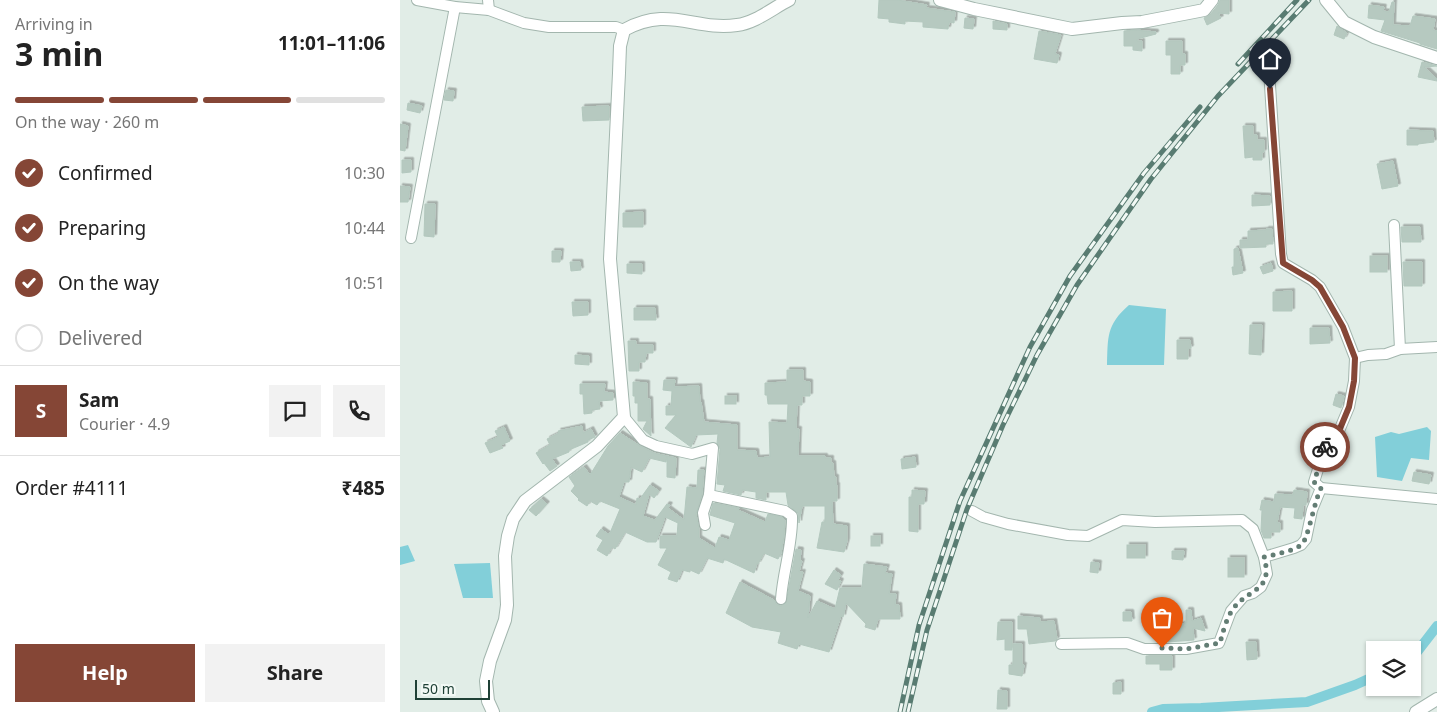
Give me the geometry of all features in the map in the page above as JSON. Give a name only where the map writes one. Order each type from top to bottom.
[{"type":"street","points":[[417,0],[455,7],[489,5],[524,23],[549,27],[616,27],[624,30]]},
{"type":"street","points":[[705,525],[703,513],[709,495],[713,448],[692,454],[656,446],[643,440],[624,417],[610,259],[620,46],[624,30],[639,22],[676,18],[708,24],[738,25],[749,22],[789,0]]},
{"type":"street","points":[[940,0],[974,10],[1072,29],[1142,22],[1204,10],[1212,0]]},
{"type":"street","points":[[1326,0],[1344,22],[1374,37],[1437,58]]},
{"type":"street","points":[[411,238],[455,7]]},
{"type":"street","points":[[1269,70],[1280,244],[1283,263],[1312,280],[1320,287],[1343,327],[1355,358],[1354,381],[1349,407],[1339,431],[1325,447],[1314,482],[1321,488],[1437,499]]},
{"type":"street","points":[[1394,225],[1400,349]]},
{"type":"street","points":[[1355,358],[1386,354],[1400,349],[1437,347]]},
{"type":"street","points":[[493,712],[488,701],[486,681],[490,661],[505,620],[507,605],[505,556],[513,519],[525,501],[597,446],[624,417]]},
{"type":"street","points":[[1264,557],[1301,545],[1306,539],[1312,510],[1321,488]]},
{"type":"street","points":[[709,495],[785,511],[792,516],[781,599]]},
{"type":"street","points":[[972,511],[983,517],[1008,524],[1068,535],[1088,536],[1122,520],[1155,522],[1242,520],[1253,529],[1264,557],[1267,574],[1261,587],[1253,593],[1244,596],[1231,611],[1220,643],[1186,649],[1144,648],[1127,643],[1061,644]]},
{"type":"street","points":[[1416,712],[1437,699]]},
{"type":"water","points":[[1129,305],[1166,309],[1164,365],[1107,365],[1108,339],[1112,325],[1121,312]]},
{"type":"water","points":[[1427,427],[1431,431],[1429,460],[1411,458],[1402,481],[1377,477],[1375,437],[1391,432],[1399,434]]},
{"type":"water","points":[[408,545],[415,561],[400,565],[400,547]]},
{"type":"water","points":[[490,563],[493,598],[463,598],[454,564]]},
{"type":"building","points":[[879,0],[897,0],[927,5],[926,8],[955,12],[954,23],[949,22],[948,29],[923,27],[923,22],[905,21],[905,24],[889,22],[889,19],[878,18]]},
{"type":"building","points":[[1220,0],[1229,0],[1229,14],[1218,13],[1221,18],[1207,25],[1204,18],[1210,15]]},
{"type":"building","points":[[1392,2],[1394,2],[1393,25],[1410,26],[1413,16],[1435,19],[1433,30],[1437,31],[1437,49],[1381,31],[1385,20],[1368,18],[1369,5],[1384,7],[1383,11],[1389,12]]},
{"type":"building","points":[[965,18],[974,19],[973,29],[964,28]]},
{"type":"building","points":[[993,21],[1007,24],[1007,30],[993,29]]},
{"type":"building","points":[[1337,26],[1347,33],[1344,39],[1334,35]]},
{"type":"building","points":[[1039,31],[1061,35],[1055,54],[1059,55],[1057,63],[1034,59]]},
{"type":"building","points":[[1124,31],[1156,32],[1156,34],[1137,39],[1137,41],[1142,41],[1142,51],[1133,50],[1133,46],[1124,46]]},
{"type":"building","points":[[1166,41],[1182,41],[1182,54],[1185,54],[1185,65],[1180,65],[1180,74],[1171,74],[1171,55],[1166,55]]},
{"type":"building","points":[[1422,62],[1437,66],[1424,67],[1437,81],[1418,77]]},
{"type":"building","points":[[446,90],[454,91],[453,101],[444,100]]},
{"type":"building","points":[[408,103],[422,106],[420,113],[407,110]]},
{"type":"building","points":[[609,106],[609,120],[583,121],[582,107]]},
{"type":"building","points":[[400,124],[408,126],[405,151],[400,150]]},
{"type":"building","points":[[1243,126],[1253,126],[1253,135],[1257,135],[1257,140],[1264,140],[1262,160],[1253,160],[1253,157],[1245,158]]},
{"type":"building","points":[[1407,130],[1433,131],[1434,142],[1407,145]]},
{"type":"building","points":[[402,160],[411,160],[411,172],[402,173]]},
{"type":"building","points":[[1393,161],[1398,186],[1382,189],[1377,164]]},
{"type":"building","points":[[400,186],[410,187],[408,202],[400,202]]},
{"type":"building","points":[[1252,195],[1270,196],[1270,205],[1252,206]]},
{"type":"building","points":[[425,204],[435,204],[434,237],[424,236]]},
{"type":"building","points":[[643,212],[643,227],[623,227],[623,213]]},
{"type":"building","points":[[1401,227],[1420,227],[1421,242],[1402,242]]},
{"type":"building","points":[[1272,229],[1273,244],[1266,244],[1266,247],[1240,248],[1240,240],[1248,240],[1248,231]]},
{"type":"building","points":[[1238,248],[1243,273],[1233,275],[1234,249]]},
{"type":"building","points":[[552,251],[561,251],[560,262],[552,262]]},
{"type":"building","points":[[1370,256],[1387,256],[1387,272],[1370,272]]},
{"type":"building","points":[[570,262],[580,262],[581,270],[571,271]]},
{"type":"building","points":[[1403,262],[1422,262],[1422,286],[1404,286]]},
{"type":"building","points":[[1271,263],[1273,271],[1263,274],[1260,267]]},
{"type":"building","points":[[627,264],[642,264],[642,274],[627,273]]},
{"type":"building","points":[[1292,291],[1292,311],[1273,311],[1273,292]]},
{"type":"building","points":[[572,302],[588,302],[588,315],[573,316]]},
{"type":"building","points":[[634,308],[655,308],[656,320],[634,320]]},
{"type":"building","points":[[1250,325],[1262,325],[1261,355],[1249,354]]},
{"type":"building","points":[[1310,328],[1329,328],[1330,343],[1310,344]]},
{"type":"building","points":[[1177,340],[1190,340],[1191,348],[1188,349],[1188,359],[1177,359]]},
{"type":"building","points":[[628,341],[636,341],[636,345],[653,345],[653,353],[646,353],[645,362],[639,362],[639,371],[629,371]]},
{"type":"building","points":[[575,355],[589,356],[589,365],[575,364]]},
{"type":"building","points":[[787,370],[803,370],[803,381],[810,382],[810,396],[802,396],[802,405],[797,405],[796,429],[799,429],[798,456],[825,456],[825,458],[831,458],[837,485],[837,501],[832,501],[833,524],[847,526],[847,541],[844,552],[817,548],[822,522],[825,522],[825,506],[802,506],[799,523],[798,513],[788,505],[786,492],[766,492],[766,500],[756,498],[756,492],[742,490],[741,495],[723,491],[725,485],[717,484],[720,449],[717,443],[718,434],[696,435],[691,447],[665,428],[676,415],[666,415],[666,406],[671,406],[672,391],[663,390],[664,380],[675,380],[674,387],[699,386],[704,422],[737,425],[737,450],[756,451],[757,458],[770,457],[769,422],[787,423],[788,404],[768,404],[767,395],[765,395],[765,383],[787,382]]},
{"type":"building","points":[[633,382],[647,383],[647,399],[650,399],[651,436],[643,429],[647,421],[638,421],[638,403],[635,403],[635,396],[633,396]]},
{"type":"building","points":[[580,384],[605,384],[604,392],[613,393],[613,400],[599,401],[600,409],[584,414],[583,394],[580,394]]},
{"type":"building","points":[[1336,394],[1344,396],[1341,408],[1333,405]]},
{"type":"building","points":[[725,396],[736,396],[736,404],[725,404]]},
{"type":"building","points":[[582,426],[583,433],[591,429],[595,437],[569,450],[569,452],[552,459],[557,466],[550,471],[536,453],[550,445],[547,439],[559,433],[558,431]]},
{"type":"building","points":[[504,427],[510,441],[501,445],[503,448],[490,453],[485,443],[498,437],[495,431]]},
{"type":"building","points":[[620,433],[654,453],[667,456],[666,462],[649,458],[642,472],[631,467],[629,482],[624,482],[619,497],[636,505],[637,498],[640,499],[650,485],[659,491],[654,498],[649,494],[643,516],[655,520],[667,504],[670,505],[668,508],[684,520],[687,487],[697,488],[698,470],[704,470],[702,494],[696,514],[699,538],[715,548],[719,537],[729,540],[735,523],[710,515],[713,503],[739,508],[738,510],[765,522],[768,514],[782,517],[785,520],[784,536],[778,559],[764,553],[757,563],[754,573],[724,559],[723,563],[707,558],[699,574],[690,570],[690,572],[682,570],[677,582],[668,579],[671,572],[658,565],[667,548],[660,548],[660,536],[677,536],[678,523],[665,517],[656,542],[647,542],[625,532],[615,549],[612,547],[607,556],[597,550],[603,540],[596,536],[601,529],[608,534],[610,533],[620,509],[600,501],[597,505],[590,501],[587,506],[578,500],[571,491],[575,486],[569,477],[584,467],[590,475],[608,446]]},
{"type":"building","points":[[1307,438],[1319,439],[1318,447],[1307,446]]},
{"type":"building","points":[[667,456],[676,458],[675,478],[667,477]]},
{"type":"building","points":[[915,457],[916,467],[902,469],[901,459]]},
{"type":"building","points":[[1414,472],[1431,475],[1429,484],[1412,481]]},
{"type":"building","points":[[912,490],[925,491],[924,504],[918,504],[918,532],[909,531],[909,497],[912,497]]},
{"type":"building","points":[[1294,490],[1307,492],[1306,505],[1303,505],[1302,519],[1294,518],[1295,508],[1280,507],[1277,523],[1280,523],[1280,532],[1271,532],[1271,538],[1264,538],[1261,530],[1262,510],[1260,510],[1262,500],[1274,502],[1275,494],[1293,495]]},
{"type":"building","points":[[541,499],[547,504],[536,516],[529,510]]},
{"type":"building","points":[[871,536],[880,536],[880,546],[871,546]]},
{"type":"building","points":[[1127,545],[1145,545],[1145,558],[1127,558]]},
{"type":"building","points":[[796,549],[801,550],[800,561],[802,561],[799,572],[803,572],[798,591],[810,596],[808,618],[817,601],[835,609],[840,588],[862,588],[864,564],[887,567],[885,573],[892,574],[889,594],[896,594],[895,605],[899,605],[900,619],[878,619],[875,630],[865,627],[866,624],[846,603],[843,617],[841,616],[829,652],[799,644],[797,649],[778,643],[781,632],[752,627],[726,613],[740,582],[774,600],[777,605],[781,606],[786,603]]},
{"type":"building","points":[[1172,551],[1184,551],[1183,560],[1172,559]]},
{"type":"building","points":[[1228,558],[1244,558],[1244,577],[1228,577]]},
{"type":"building","points":[[1091,562],[1099,563],[1098,573],[1090,572]]},
{"type":"building","points":[[834,570],[841,575],[838,580],[841,581],[837,590],[825,584]]},
{"type":"building","points":[[1186,610],[1191,610],[1192,621],[1201,618],[1205,631],[1193,628],[1194,640],[1168,642],[1167,629],[1173,629],[1174,626],[1186,627],[1179,625],[1186,623]]},
{"type":"building","points":[[1123,612],[1131,612],[1132,621],[1123,621]]},
{"type":"building","points":[[1018,616],[1040,618],[1040,622],[1054,621],[1057,639],[1055,641],[1029,644],[1027,629],[1018,629]]},
{"type":"building","points":[[998,622],[1012,622],[1012,650],[1005,650],[1005,639],[997,640]]},
{"type":"building","points":[[1246,642],[1256,642],[1257,659],[1247,660]]},
{"type":"building","points":[[1013,644],[1022,644],[1022,665],[1024,665],[1022,676],[1009,674],[1009,665],[1013,665]]},
{"type":"building","points":[[1146,656],[1172,656],[1172,670],[1160,670],[1160,664],[1146,664]]},
{"type":"building","points":[[1121,682],[1121,694],[1113,694],[1113,683]]},
{"type":"building","points":[[998,690],[1007,691],[1007,709],[997,709]]},
{"type":"waterway","points":[[1421,647],[1437,626]]},
{"type":"waterway","points":[[1152,712],[1163,709],[1307,702],[1366,680]]},
{"type":"railway","points":[[1238,64],[1297,0]]},
{"type":"railway","points":[[908,712],[927,630],[967,509],[1003,425],[1037,355],[1077,285],[1151,179],[1218,96],[1309,0]]},
{"type":"railway","points":[[900,712],[919,625],[960,501],[1030,347],[1070,276],[1144,173],[1200,107]]},
{"type":"way so far","points":[[1162,648],[1186,649],[1220,643],[1231,611],[1244,596],[1253,593],[1261,587],[1267,574],[1264,557],[1294,548],[1301,545],[1306,539],[1316,496],[1321,488],[1314,482],[1325,447]]},
{"type":"route","points":[[1270,89],[1283,263],[1312,280],[1320,287],[1343,327],[1355,358],[1354,381],[1349,407],[1339,431],[1325,447]]}]
